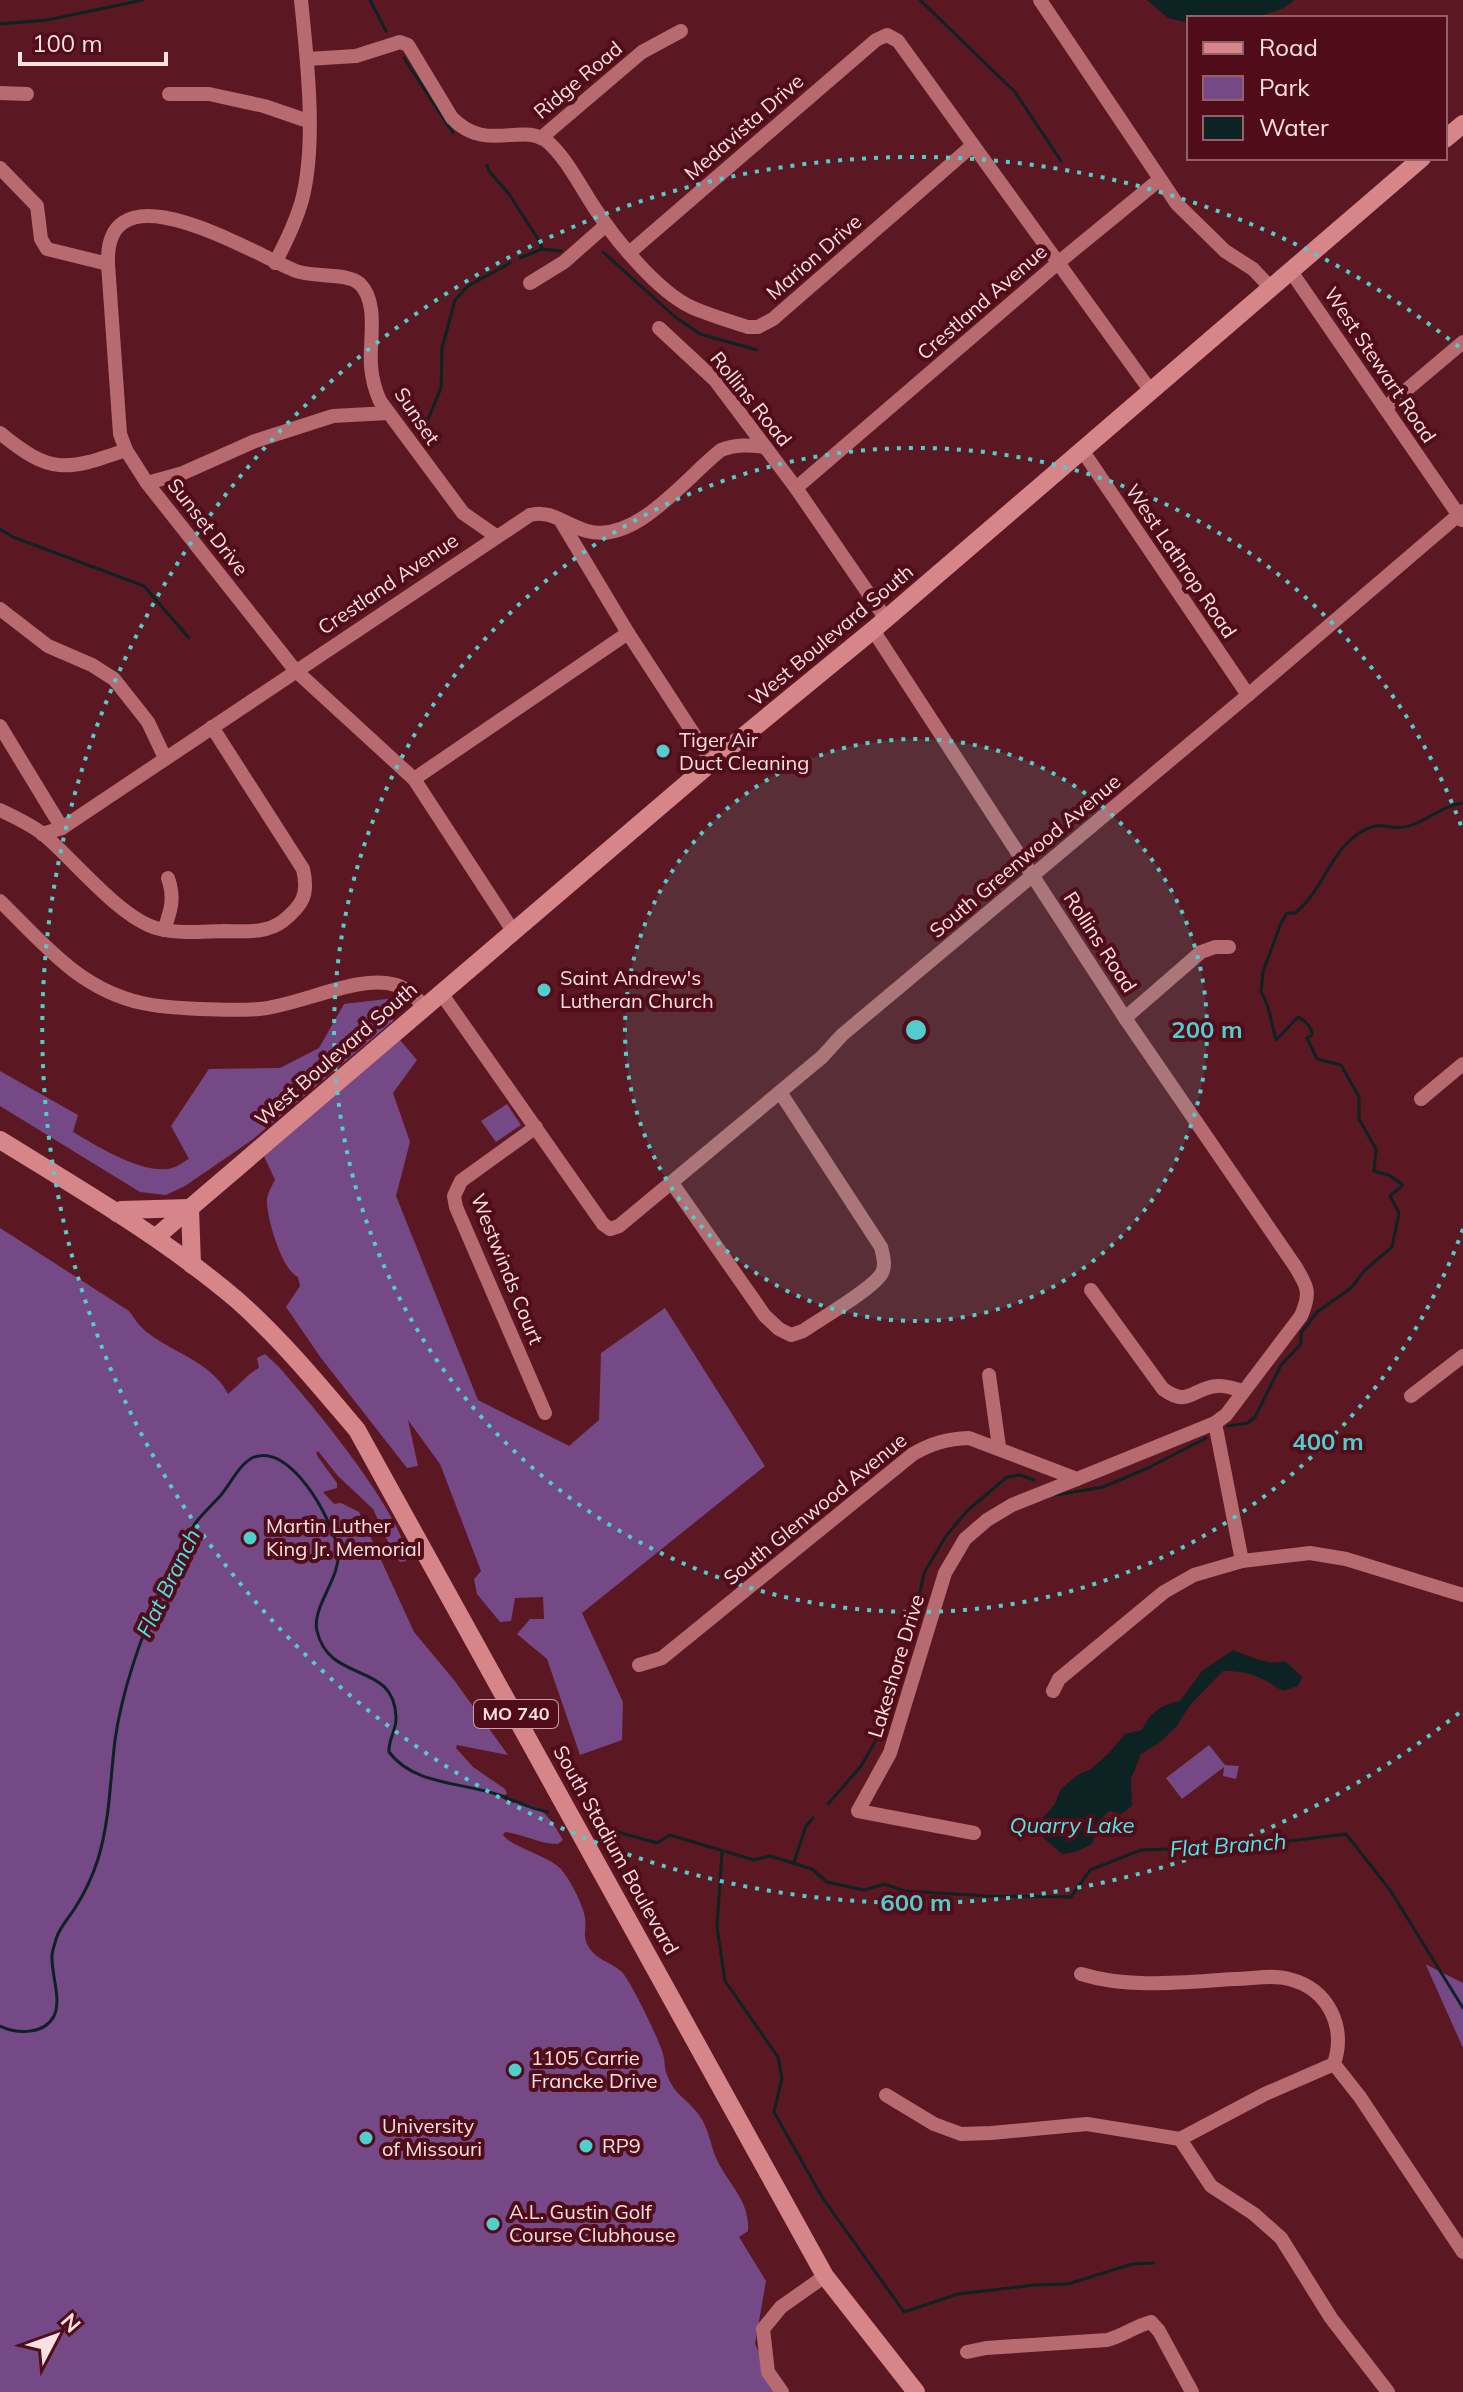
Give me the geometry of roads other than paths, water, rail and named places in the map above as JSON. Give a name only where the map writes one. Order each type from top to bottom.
[{"type":"main road","points":[[1447,137],[1463,124]]},
{"type":"main road","name":"West Boulevard South","points":[[156,1237],[712,762],[879,625],[1420,160]]},
{"type":"main road","name":"South Stadium Boulevard","points":[[0,1140],[156,1237],[238,1301],[305,1368],[357,1430],[825,2276],[916,2392]]},
{"type":"main road","points":[[117,1213],[121,1210],[190,1208],[192,1265]]},
{"type":"street","points":[[275,263],[294,225],[303,197],[308,121],[307,59],[301,0]]},
{"type":"street","points":[[1040,0],[1153,165],[1159,180],[1201,228],[1225,251],[1253,269],[1270,287]]},
{"type":"street","name":"Ridge Road","points":[[307,59],[356,56],[400,42],[413,51],[452,118],[461,127],[486,137],[533,135],[541,138],[642,52],[681,31]]},
{"type":"street","name":"Medavista Drive","points":[[629,253],[876,40],[887,35],[898,41],[973,145]]},
{"type":"street","points":[[0,93],[27,94]]},
{"type":"street","points":[[169,94],[209,94],[264,106],[308,121]]},
{"type":"street","points":[[541,138],[556,151],[606,225],[629,253]]},
{"type":"street","points":[[973,145],[1150,390]]},
{"type":"street","name":"Marion Drive","points":[[629,253],[674,296],[689,306],[748,327],[758,327],[773,319],[973,145]]},
{"type":"street","points":[[0,168],[37,206],[43,244],[55,252],[108,264]]},
{"type":"street","name":"Crestland Avenue","points":[[796,488],[1159,180]]},
{"type":"street","name":"Sunset Drive","points":[[275,263],[192,222],[168,217],[127,221],[115,230],[107,247],[117,414],[126,450],[147,483],[295,670],[414,779],[513,931]]},
{"type":"street","points":[[530,283],[564,262],[606,225]]},
{"type":"street","name":"Sunset","points":[[275,263],[303,274],[353,279],[368,294],[374,386],[388,413],[463,513],[496,536]]},
{"type":"street","name":"West Stewart Road","points":[[1290,270],[1461,516]]},
{"type":"street","name":"Rollins Road","points":[[659,328],[715,380],[796,488],[1033,876],[1125,1018],[1305,1282],[1309,1298],[1301,1316],[1243,1391]]},
{"type":"street","points":[[1385,408],[1463,342]]},
{"type":"street","points":[[147,483],[183,473],[255,441],[333,416],[388,413]]},
{"type":"street","points":[[0,433],[27,456],[69,467],[126,450]]},
{"type":"street","name":"Crestland Avenue","points":[[42,834],[62,828],[530,515],[540,512],[549,514],[562,523],[594,533],[620,530],[642,519],[721,450],[731,446],[765,447]]},
{"type":"street","name":"West Lathrop Road","points":[[1082,450],[1248,695]]},
{"type":"street","name":"South Greenwood Avenue","points":[[536,1127],[603,1224],[610,1229],[619,1226],[1461,516]]},
{"type":"street","points":[[562,523],[628,633],[712,762]]},
{"type":"street","points":[[0,609],[48,646],[92,665],[114,679],[148,722],[165,758]]},
{"type":"street","points":[[414,779],[628,633]]},
{"type":"street","points":[[0,726],[62,828]]},
{"type":"street","points":[[0,810],[42,834],[140,921],[178,932],[262,931],[278,925],[303,904],[306,894],[306,882],[298,858],[212,727]]},
{"type":"street","points":[[164,930],[173,903],[168,878]]},
{"type":"street","points":[[0,901],[80,977],[143,1003],[256,1009],[283,1006],[365,982],[395,984],[412,993],[425,1007]]},
{"type":"street","points":[[1125,1018],[1201,952],[1215,947],[1229,947]]},
{"type":"street","points":[[441,993],[536,1127]]},
{"type":"street","points":[[1421,1099],[1463,1064]]},
{"type":"street","points":[[672,1183],[765,1316],[779,1329],[791,1335],[803,1331],[871,1285],[882,1272],[884,1259],[881,1247],[780,1092]]},
{"type":"street","name":"Westwinds Court","points":[[536,1127],[461,1181],[454,1196],[462,1222],[545,1413]]},
{"type":"street","points":[[1077,1479],[1215,1423],[1226,1415],[1243,1391],[1221,1386],[1206,1388],[1186,1399],[1173,1397],[1163,1389],[1091,1290]]},
{"type":"street","points":[[1411,1396],[1463,1356]]},
{"type":"street","points":[[989,1375],[999,1447]]},
{"type":"street","points":[[1215,1423],[1242,1561]]},
{"type":"street","name":"South Glenwood Avenue","points":[[639,1665],[662,1658],[931,1444],[969,1438],[1077,1479]]},
{"type":"street","name":"Lakeshore Drive","points":[[974,1833],[858,1811],[890,1753],[945,1573],[965,1539],[987,1520],[1012,1505],[1077,1479]]},
{"type":"street","points":[[1053,1691],[1059,1679],[1164,1592],[1194,1575],[1242,1561],[1310,1553],[1346,1559],[1463,1595]]},
{"type":"street","points":[[886,2095],[934,2124],[961,2134],[1087,2124],[1180,2139],[1265,2094],[1334,2064],[1339,2049],[1339,2030],[1326,1999],[1307,1985],[1286,1978],[1106,1982],[1081,1974]]},
{"type":"street","points":[[1334,2064],[1360,2097],[1463,2252]]},
{"type":"street","points":[[1180,2139],[1211,2186],[1254,2214],[1281,2238],[1331,2318],[1388,2392]]},
{"type":"street","points":[[782,2392],[768,2372],[763,2329],[781,2307],[825,2276]]},
{"type":"street","points":[[967,2352],[1107,2340],[1151,2322],[1192,2392]]},
{"type":"water","points":[[1147,0],[1294,0],[1263,16],[1187,16],[1187,23],[1168,18]]},
{"type":"water","name":"Quarry Lake","points":[[1233,1650],[1265,1661],[1285,1661],[1302,1677],[1298,1686],[1283,1691],[1255,1676],[1223,1671],[1191,1704],[1176,1727],[1141,1754],[1131,1779],[1132,1806],[1122,1814],[1109,1811],[1101,1819],[1092,1844],[1076,1852],[1062,1854],[1038,1833],[1042,1819],[1055,1804],[1060,1790],[1076,1776],[1091,1769],[1125,1734],[1142,1730],[1157,1710],[1180,1701],[1202,1671]]},
{"type":"waterway","points":[[0,24],[47,20],[143,0]]},
{"type":"waterway","points":[[370,0],[386,31]]},
{"type":"waterway","points":[[920,0],[1015,92],[1061,161]]},
{"type":"waterway","points":[[404,58],[453,133]]},
{"type":"waterway","points":[[487,165],[540,242],[542,249],[520,258]]},
{"type":"waterway","points":[[542,249],[561,251]]},
{"type":"waterway","points":[[603,252],[674,316],[700,334],[757,350]]},
{"type":"waterway","points":[[423,431],[441,388],[442,348],[455,300],[468,286],[510,263]]},
{"type":"waterway","points":[[0,529],[13,537],[144,586],[189,638]]},
{"type":"waterway","points":[[1228,1426],[1248,1423],[1255,1417],[1281,1365],[1301,1344],[1301,1333],[1317,1312],[1351,1288],[1365,1270],[1392,1247],[1399,1213],[1390,1196],[1403,1185],[1389,1175],[1374,1171],[1376,1149],[1359,1119],[1359,1097],[1341,1065],[1317,1059],[1307,1038],[1312,1035],[1308,1024],[1298,1017],[1276,1040],[1261,991],[1263,972],[1281,923],[1287,913],[1295,913],[1306,903],[1338,854],[1358,834],[1375,826],[1406,827],[1463,803]]},
{"type":"waterway","points":[[1056,1495],[1103,1487],[1206,1438]]},
{"type":"waterway","name":"Flat Branch","points":[[0,2026],[14,2030],[37,2030],[54,2016],[57,1994],[52,1952],[62,1927],[82,1897],[98,1859],[119,1719],[142,1638],[188,1535],[252,1458],[266,1456],[281,1461],[295,1472],[319,1503],[328,1521],[338,1550],[338,1560],[318,1612],[317,1631],[324,1648],[335,1659],[374,1679],[385,1687],[393,1699],[396,1722],[389,1752],[400,1763],[426,1777],[488,1791],[548,1812]]},
{"type":"waterway","points":[[828,1804],[861,1766],[887,1721],[905,1663],[924,1573],[946,1536],[967,1511],[1007,1477],[1020,1475],[1034,1480]]},
{"type":"waterway","points":[[794,1862],[806,1826],[813,1818]]},
{"type":"waterway","name":"Flat Branch","points":[[600,1827],[657,1843],[670,1835],[754,1860],[770,1856],[812,1869],[827,1882],[864,1890],[885,1884],[904,1891],[1071,1897],[1090,1870],[1141,1850],[1249,1846],[1346,1834],[1390,1890],[1463,2008]]},
{"type":"waterway","points":[[722,1851],[717,1927],[725,1981],[778,2057],[782,2078],[774,2112],[822,2197],[904,2312],[958,2294],[1068,2284],[1132,2264],[1154,2263]]},
{"type":"place","name":"Tiger Air Duct Cleaning","points":[[663,751]]},
{"type":"place","name":"Saint Andrew's Lutheran Church","points":[[544,990]]},
{"type":"place","name":"Martin Luther King Jr. Memorial","points":[[250,1538]]},
{"type":"place","name":"1105 Carrie Francke Drive","points":[[515,2070]]},
{"type":"place","name":"University of Missouri","points":[[366,2138]]},
{"type":"place","name":"RP9","points":[[586,2146]]},
{"type":"place","name":"A.L. Gustin Golf Course Clubhouse","points":[[493,2224]]}]
